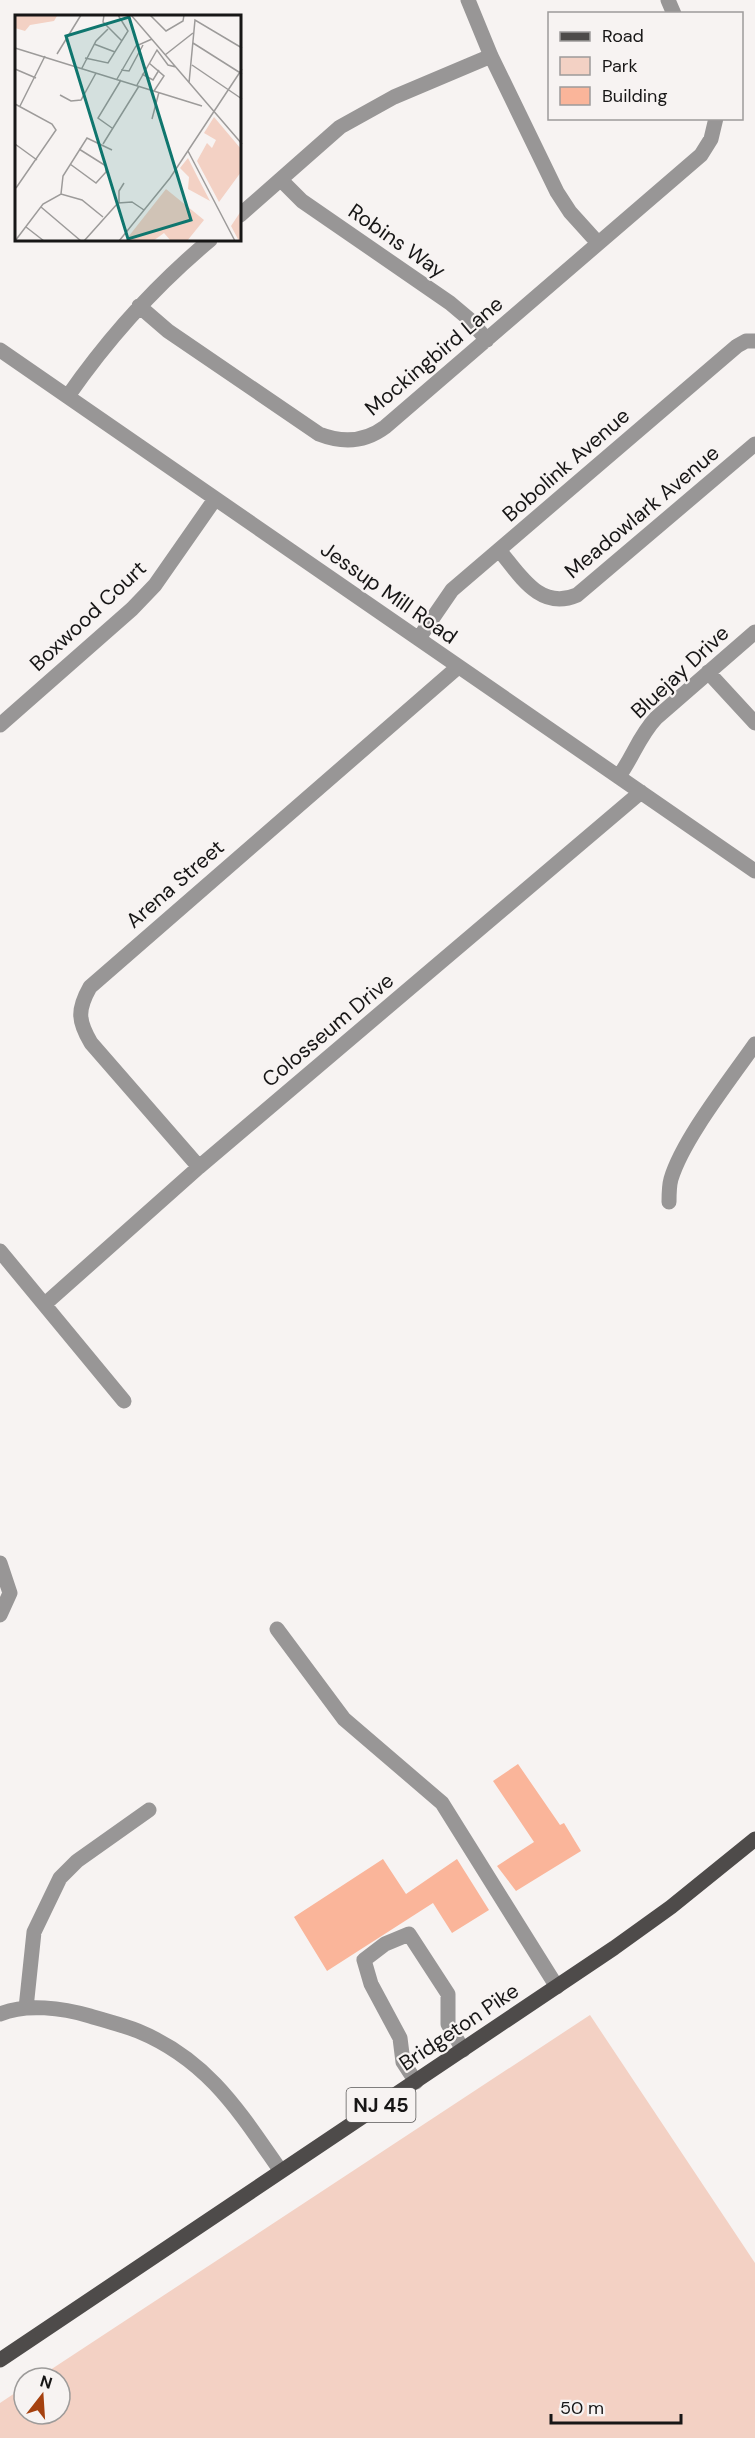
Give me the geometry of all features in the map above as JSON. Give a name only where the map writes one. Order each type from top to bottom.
[{"type":"main road","name":"Bridgeton Pike","points":[[0,2360],[280,2170],[557,1987],[662,1914],[755,1839]]},
{"type":"street","points":[[468,0],[491,56],[556,192],[570,212],[598,243]]},
{"type":"street","points":[[242,213],[340,127],[367,111],[491,56]]},
{"type":"street","name":"Mockingbird Lane","points":[[139,306],[168,331],[310,428],[328,437],[342,440],[365,438],[378,432],[701,155],[711,139],[716,120]]},
{"type":"street","name":"Robins Way","points":[[281,180],[302,201],[450,303],[469,319],[487,340]]},
{"type":"street","points":[[68,396],[111,338],[139,306],[169,275],[208,242]]},
{"type":"street","name":"Bobolink Avenue","points":[[418,638],[452,590],[737,346],[746,341],[755,341]]},
{"type":"street","name":"Jessup Mill Road","points":[[0,350],[755,871]]},
{"type":"street","name":"Meadowlark Avenue","points":[[499,550],[540,594],[553,600],[567,599],[577,595],[755,444]]},
{"type":"street","name":"Boxwood Court","points":[[0,725],[132,609],[155,585],[215,499]]},
{"type":"street","name":"Bluejay Drive","points":[[619,777],[649,726],[755,632]]},
{"type":"street","name":"Arena Street","points":[[199,1167],[91,1043],[81,1027],[80,1003],[90,987],[458,667]]},
{"type":"street","points":[[708,672],[755,723]]},
{"type":"street","name":"Colosseum Drive","points":[[45,1304],[199,1167],[641,792]]},
{"type":"street","points":[[669,1202],[670,1182],[676,1165],[696,1131],[755,1044]]},
{"type":"street","points":[[0,1251],[124,1401]]},
{"type":"street","points":[[0,1563],[10,1593],[0,1615]]},
{"type":"street","points":[[277,1629],[344,1719],[442,1803],[557,1987]]},
{"type":"street","points":[[26,2008],[34,1932],[60,1878],[77,1861],[149,1810]]},
{"type":"street","points":[[416,2082],[403,2062],[400,2038],[371,1984],[364,1959],[385,1944],[409,1934],[448,1994],[448,2025],[463,2050]]},
{"type":"street","points":[[0,2014],[12,2008],[78,2013],[137,2031],[173,2048],[220,2087],[280,2170]]},
{"type":"green space","points":[[590,2015],[755,2263],[755,2438],[0,2438],[0,2403],[12,2395],[12,2426],[72,2426],[72,2366],[56,2366]]},
{"type":"building","points":[[518,1764],[560,1825],[564,1823],[581,1851],[516,1891],[497,1866],[534,1842],[493,1781]]},
{"type":"building","points":[[383,1859],[406,1894],[457,1859],[489,1910],[452,1933],[433,1903],[327,1971],[294,1917]]}]
